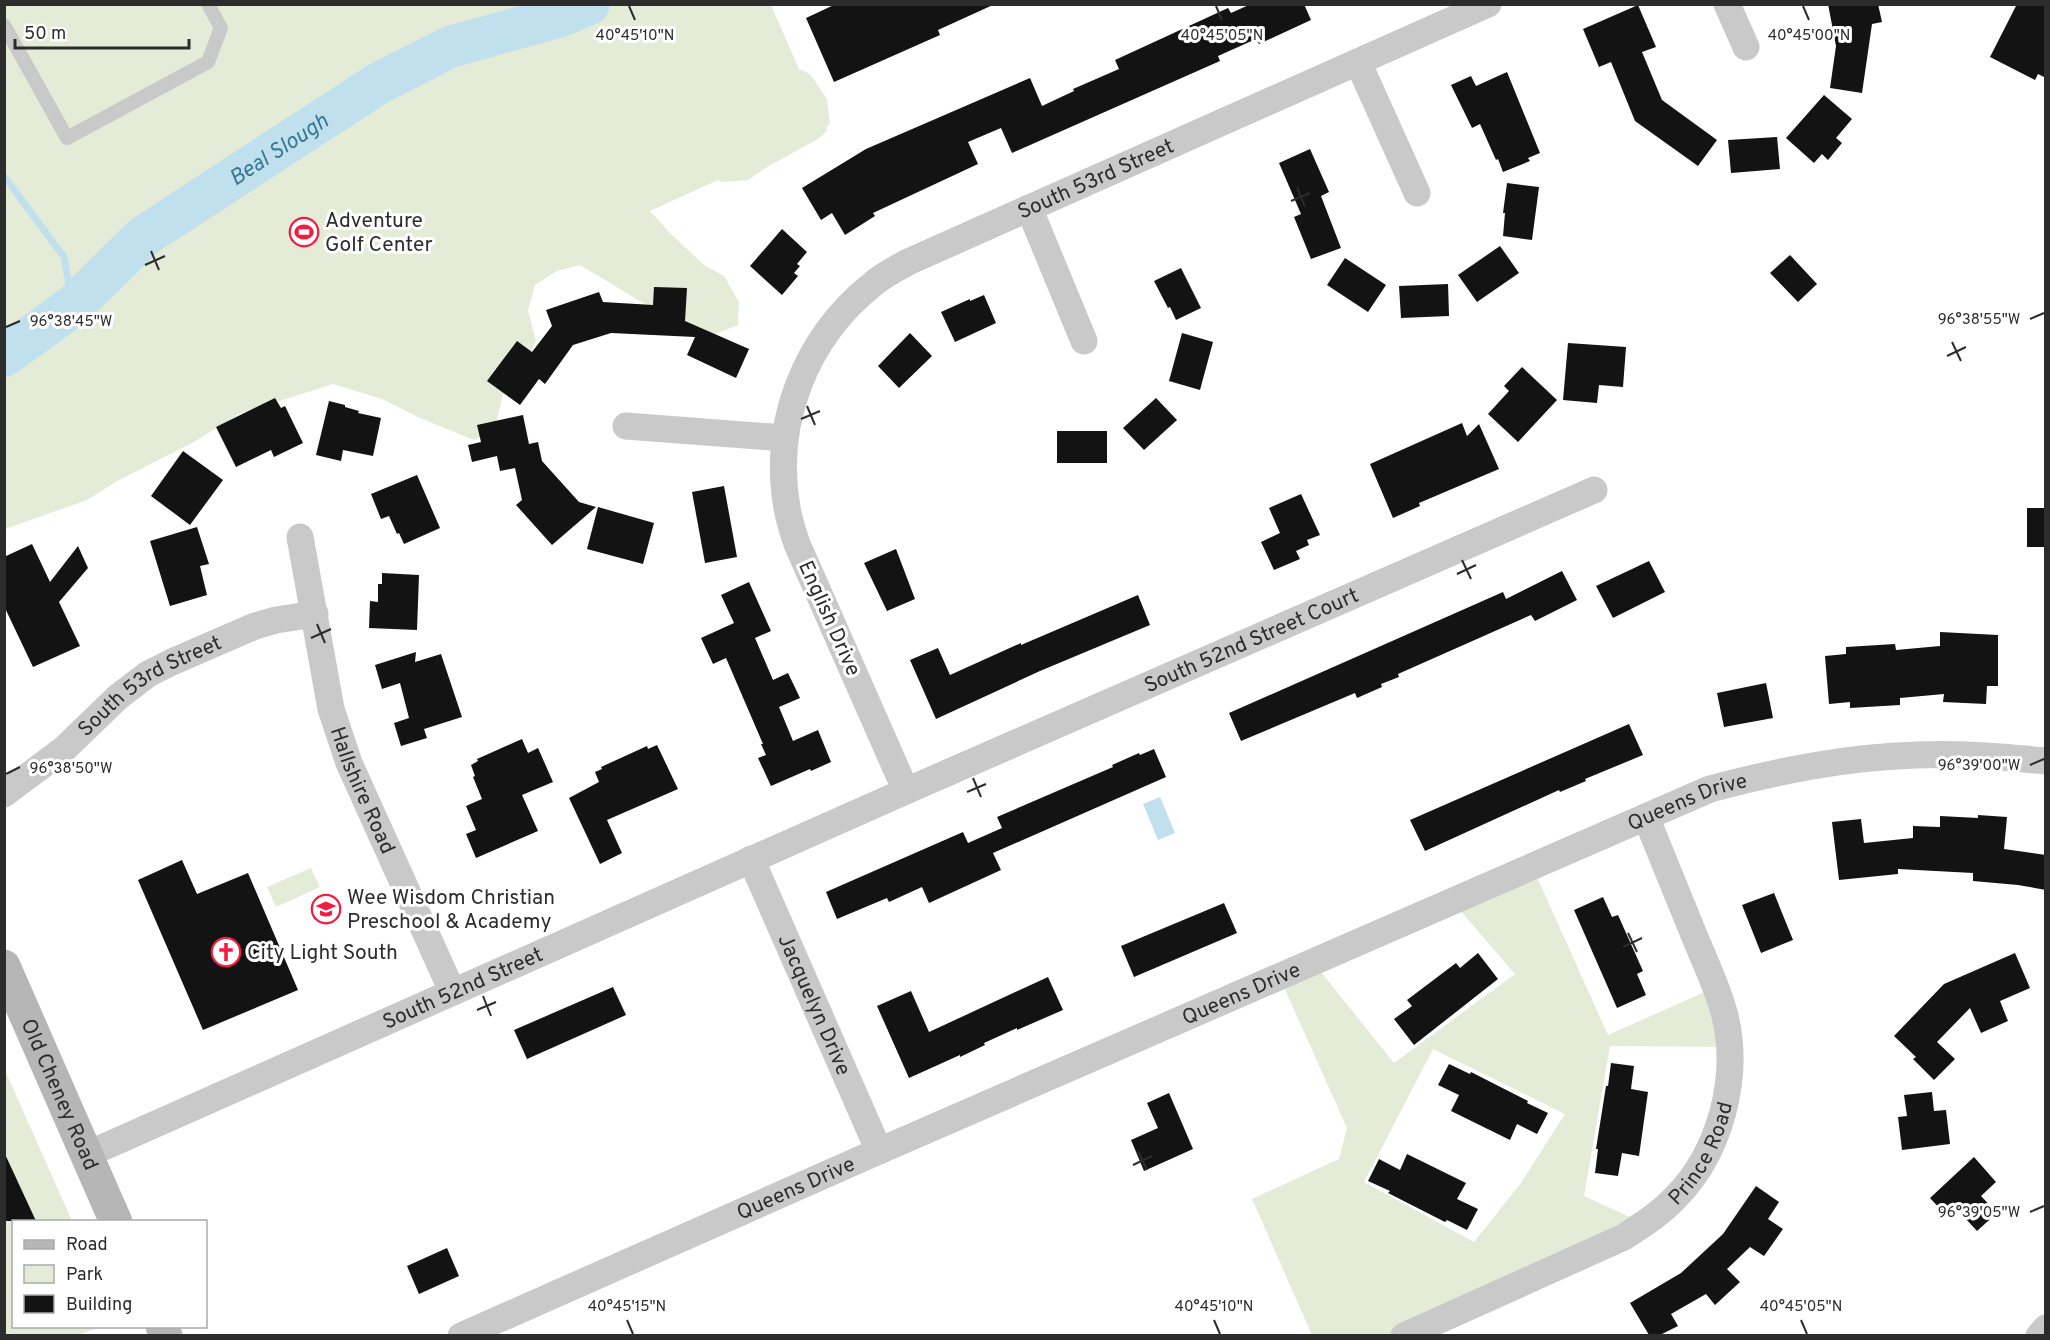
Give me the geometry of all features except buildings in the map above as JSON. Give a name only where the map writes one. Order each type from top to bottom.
[{"type":"main road","name":"Old Cheney Road","points":[[4,966],[116,1220]]},
{"type":"street","name":"South 53rd Street","points":[[784,438],[792,401],[805,366],[824,335],[847,306],[874,282],[908,262],[1488,4]]},
{"type":"street","points":[[1727,4],[1746,46]]},
{"type":"street","points":[[1359,62],[1417,194]]},
{"type":"street","points":[[1029,208],[1084,341]]},
{"type":"street","points":[[626,426],[784,438]]},
{"type":"street","name":"English Drive","points":[[784,438],[783,473],[787,510],[797,544],[906,790]]},
{"type":"street","name":"South 52nd Street Court","points":[[906,790],[1594,490]]},
{"type":"street","name":"Hallshire Road","points":[[300,537],[324,677],[340,738],[452,991]]},
{"type":"street","name":"South 53rd Street","points":[[4,794],[64,748],[118,697],[148,674],[255,626],[315,614]]},
{"type":"street","name":"Queens Drive","points":[[461,1335],[1710,789],[1777,771],[1846,760],[1928,755],[1980,755],[2046,761]]},
{"type":"street","name":"South 52nd Street","points":[[86,1155],[906,790]]},
{"type":"street","name":"Prince Road","points":[[1404,1335],[1624,1237],[1656,1216],[1677,1197],[1695,1173],[1713,1141],[1728,1083],[1729,1047],[1725,1017],[1716,987],[1646,817]]},
{"type":"street","name":"Jacquelyn Drive","points":[[752,859],[879,1151]]},
{"type":"street","points":[[2039,1335],[2046,1328]]},
{"type":"lane","points":[[4,25],[67,138],[208,62],[221,28],[208,4]]},
{"type":"green space","name":"Adventure Golf Center","points":[[5,5],[771,5],[799,69],[810,74],[827,99],[830,124],[826,128],[827,131],[818,139],[748,180],[722,182],[718,180],[650,211],[704,265],[724,276],[739,302],[738,325],[710,336],[650,307],[580,265],[557,271],[535,285],[528,310],[536,341],[525,363],[508,374],[494,432],[474,440],[420,418],[382,399],[333,384],[241,413],[192,443],[119,480],[87,500],[5,529]]},
{"type":"green space","points":[[1532,866],[1608,1035],[1716,987],[1729,1047],[1610,1046],[1584,1196],[1645,1224],[1404,1335],[1312,1335],[1252,1199],[1339,1159],[1347,1128],[1279,976],[1313,962],[1394,1063],[1515,974],[1452,901]],"holes":[[[1433,1049],[1565,1114],[1521,1183],[1474,1242],[1364,1182]]]},
{"type":"green space","points":[[311,868],[320,887],[276,907],[267,887]]},
{"type":"green space","points":[[4,1068],[72,1220],[12,1220],[12,1328],[96,1328],[78,1335],[5,1335]]},
{"type":"water","points":[[1160,797],[1175,833],[1158,840],[1143,804]]},
{"type":"waterway","name":"Beal Slough","points":[[4,356],[73,306],[144,236],[379,83],[450,47],[561,16],[589,4]]},
{"type":"waterway","points":[[4,176],[64,257],[73,306]]},
{"type":"place","name":"Adventure Golf Center","points":[[304,232]]},
{"type":"place","name":"Wee Wisdom Christian Preschool & Academy","points":[[326,909]]},
{"type":"place","name":"City Light South","points":[[226,952]]}]
